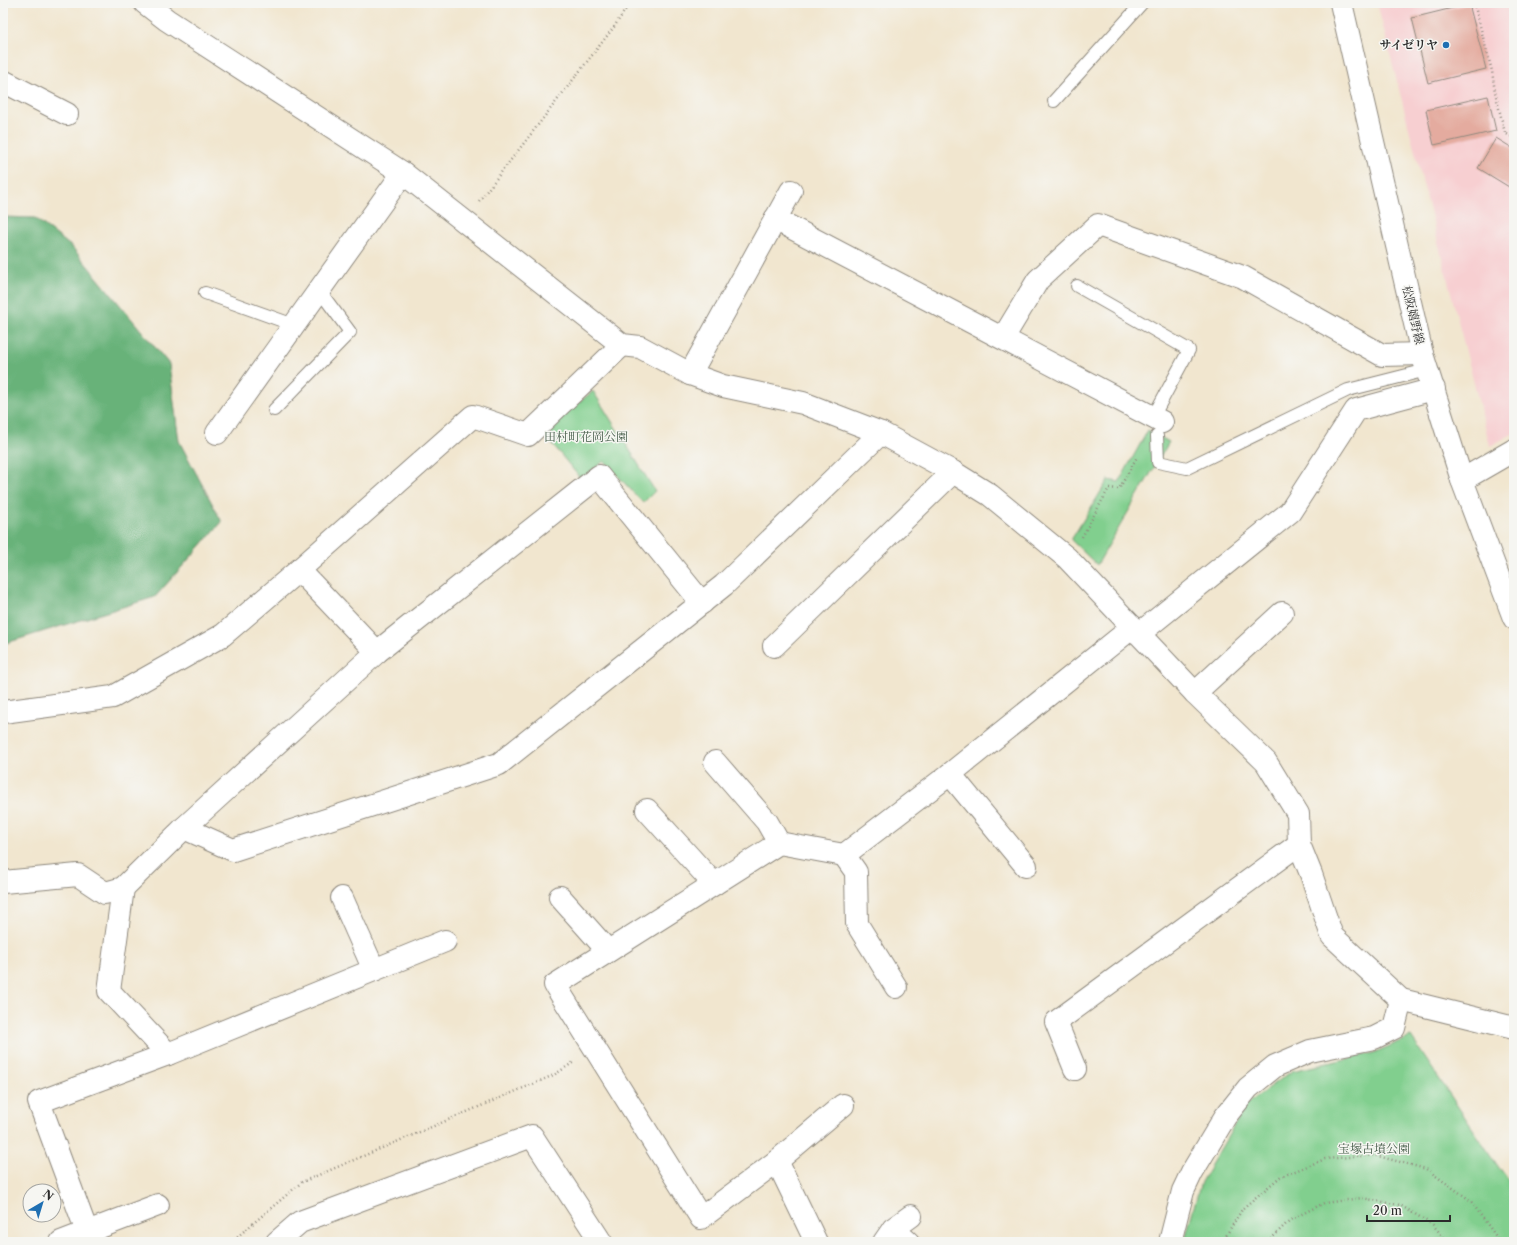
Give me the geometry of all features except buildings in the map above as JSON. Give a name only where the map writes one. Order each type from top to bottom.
[{"type":"street","points":[[145,3],[167,20],[403,172],[622,345],[640,347],[690,374],[723,386],[803,403],[881,433],[953,472],[990,495],[1067,558],[1195,693],[1266,762],[1298,814],[1299,844],[1332,936],[1401,1000],[1514,1028]]},
{"type":"street","name":"松阪嬉野線","points":[[1341,3],[1428,371],[1462,480],[1514,618]]},
{"type":"street","points":[[3,81],[67,114]]},
{"type":"street","points":[[217,433],[403,172]]},
{"type":"street","points":[[690,374],[791,191]]},
{"type":"street","points":[[775,218],[1003,338],[1158,425]]},
{"type":"street","points":[[1003,338],[1038,280],[1098,225],[1244,277],[1382,355],[1428,371]]},
{"type":"street","points":[[3,712],[113,697],[223,635],[473,416],[528,435],[622,345]]},
{"type":"street","points":[[844,855],[1290,512],[1356,410],[1428,371]]},
{"type":"street","points":[[184,828],[233,850],[499,764],[724,585],[881,433]]},
{"type":"street","points":[[1462,480],[1514,450]]},
{"type":"street","points":[[774,646],[953,472]]},
{"type":"street","points":[[3,882],[78,875],[105,893],[124,888],[184,828],[377,652],[599,476],[702,603]]},
{"type":"street","points":[[299,570],[377,652]]},
{"type":"street","points":[[1195,693],[1282,613]]},
{"type":"street","points":[[715,762],[767,822],[778,843]]},
{"type":"street","points":[[950,774],[1026,866]]},
{"type":"street","points":[[647,810],[714,884]]},
{"type":"street","points":[[843,1105],[777,1161],[701,1218],[555,985],[778,843],[844,855],[856,872],[857,924],[896,987]]},
{"type":"street","points":[[1075,1069],[1056,1022],[1299,844]]},
{"type":"street","points":[[124,888],[108,991],[168,1054]]},
{"type":"street","points":[[560,897],[608,951]]},
{"type":"street","points":[[342,898],[374,970]]},
{"type":"street","points":[[87,1232],[39,1102],[168,1054],[445,941]]},
{"type":"street","points":[[1170,1242],[1183,1191],[1192,1172],[1225,1117],[1248,1088],[1276,1066],[1290,1059],[1310,1051],[1374,1038],[1394,1028],[1401,1000]]},
{"type":"street","points":[[277,1242],[300,1222],[532,1136],[601,1242]]},
{"type":"street","points":[[777,1161],[816,1242]]},
{"type":"street","points":[[61,1242],[158,1205]]},
{"type":"street","points":[[895,1238],[911,1216]]},
{"type":"lane","points":[[1054,101],[1142,3]]},
{"type":"lane","points":[[1077,286],[1189,350],[1158,425],[1158,462],[1187,468],[1348,390],[1428,371]]},
{"type":"lane","points":[[274,410],[350,332],[319,290]]},
{"type":"lane","points":[[205,293],[294,325]]},
{"type":"path","points":[[475,207],[614,27],[630,3]]},
{"type":"path","points":[[1474,3],[1492,70],[1495,92],[1504,132],[1514,138]]},
{"type":"path","points":[[1067,558],[1077,546],[1109,488],[1119,489],[1145,443],[1158,425]]},
{"type":"path","points":[[231,1242],[302,1182],[554,1075],[595,1049]]},
{"type":"path","points":[[1222,1242],[1243,1208],[1280,1177],[1325,1159],[1374,1156],[1426,1169],[1470,1200],[1500,1242]]},
{"type":"path","points":[[1268,1242],[1290,1220],[1324,1203],[1362,1198],[1400,1205],[1433,1224],[1448,1242]]},
{"type":"path","points":[[1226,1236],[1235,1242]]},
{"type":"shaded area","points":[[1377,3],[1514,3],[1514,433],[1490,446]]},
{"type":"green space","points":[[3,217],[35,218],[72,247],[169,364],[179,441],[222,522],[155,597],[3,644]]},
{"type":"green space","name":"田村町花岡公園","points":[[593,391],[655,491],[643,503],[604,461],[581,479],[542,432]]},
{"type":"green space","points":[[1148,430],[1169,442],[1097,565],[1071,540],[1108,480],[1119,482]]},
{"type":"green space","name":"宝塚古墳公園","points":[[1411,1037],[1514,1190],[1514,1242],[1184,1242],[1201,1182],[1247,1104],[1292,1071],[1373,1053]]},
{"type":"place","name":"サイゼリヤ","points":[[1446,45]]}]
